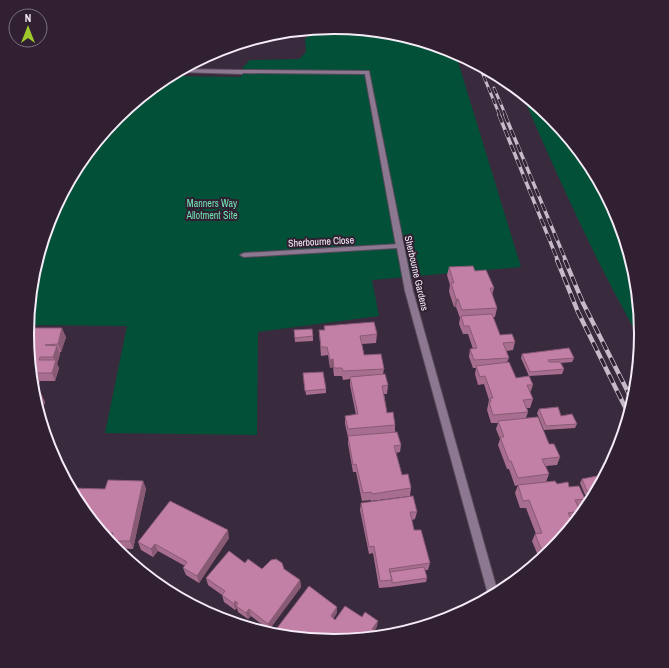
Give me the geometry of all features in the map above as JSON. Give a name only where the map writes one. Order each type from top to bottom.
[{"type":"street","name":"Sherbourne Gardens","points":[[190,71],[367,72],[409,291],[491,589]]},
{"type":"street","name":"Sherbourne Close","points":[[244,255],[400,246]]},
{"type":"green space","name":"Manners Way Allotment Site","points":[[334,34],[374,37],[412,44],[458,61],[521,267],[372,280],[379,316],[258,332],[257,435],[105,433],[127,326],[34,325],[40,275],[50,238],[65,201],[85,167],[109,136],[137,108],[168,85],[182,76],[241,77],[243,67],[250,60],[299,59],[306,52],[305,39],[309,36]]},
{"type":"green space","points":[[526,103],[547,122],[573,151],[604,201],[619,238],[629,275],[634,314],[634,329],[608,280],[563,187]]},
{"type":"building","points":[[473,266],[475,271],[486,270],[494,288],[490,288],[497,308],[462,310],[458,299],[456,299],[451,283],[454,283],[449,267]]},
{"type":"building","points":[[492,314],[500,335],[512,334],[515,342],[503,343],[509,358],[474,360],[470,349],[477,348],[469,326],[464,326],[461,316]]},
{"type":"building","points":[[374,322],[377,334],[360,336],[364,355],[381,354],[384,369],[343,371],[342,368],[334,368],[333,359],[330,360],[327,347],[321,347],[319,330],[325,330],[324,326]]},
{"type":"building","points":[[34,328],[62,328],[58,344],[45,345],[57,346],[53,357],[40,357],[39,360],[56,360],[52,373],[37,373]]},
{"type":"building","points":[[312,329],[313,336],[295,338],[294,330]]},
{"type":"building","points":[[569,348],[574,358],[548,360],[549,362],[560,362],[564,369],[530,372],[522,354]]},
{"type":"building","points":[[509,362],[516,378],[529,376],[533,385],[527,385],[533,399],[523,400],[528,412],[493,415],[489,402],[491,402],[490,398],[493,398],[485,376],[480,377],[476,366]]},
{"type":"building","points":[[323,372],[326,389],[305,391],[303,373]]},
{"type":"building","points":[[385,374],[388,385],[382,386],[387,413],[393,412],[395,425],[348,429],[345,416],[358,414],[350,377]]},
{"type":"building","points":[[558,407],[561,416],[572,414],[577,424],[546,426],[539,409]]},
{"type":"building","points":[[538,417],[549,444],[554,444],[560,457],[542,459],[549,474],[518,478],[511,461],[509,461],[500,437],[504,437],[498,421]]},
{"type":"building","points":[[397,432],[401,445],[394,446],[402,475],[408,474],[411,488],[372,494],[371,492],[363,493],[356,464],[353,465],[348,436]]},
{"type":"building","points":[[599,476],[590,490],[587,491],[582,479]]},
{"type":"building","points":[[108,480],[143,481],[130,541],[117,541],[113,536],[113,533],[110,533],[96,517],[77,488],[105,489]]},
{"type":"building","points":[[555,481],[557,484],[568,482],[569,487],[579,486],[585,499],[575,500],[579,508],[577,512],[568,513],[570,517],[573,516],[542,551],[535,534],[542,533],[529,500],[523,501],[518,485]]},
{"type":"building","points":[[413,496],[417,512],[410,512],[414,530],[421,530],[430,563],[389,569],[392,580],[380,581],[374,546],[369,547],[361,503]]},
{"type":"building","points":[[170,501],[228,530],[197,576],[183,568],[187,562],[155,544],[151,549],[138,542]]},
{"type":"building","points":[[229,551],[245,563],[248,559],[262,569],[271,560],[276,559],[282,563],[284,569],[300,580],[268,624],[249,609],[246,613],[236,606],[238,603],[235,601],[234,604],[222,595],[225,591],[206,578]]},
{"type":"building","points":[[424,567],[427,578],[392,583],[390,572]]},
{"type":"building","points":[[309,586],[337,607],[331,616],[335,620],[345,606],[362,617],[365,612],[378,621],[372,629],[375,631],[354,633],[315,633],[277,628]]},
{"type":"railway","points":[[482,73],[500,116]]},
{"type":"railway","points":[[494,88],[506,116]]},
{"type":"railway","points":[[499,115],[558,261]]},
{"type":"railway","points":[[505,115],[566,261]]},
{"type":"railway","points":[[557,260],[578,312],[625,407]]},
{"type":"railway","points":[[565,260],[583,303],[629,394]]}]
